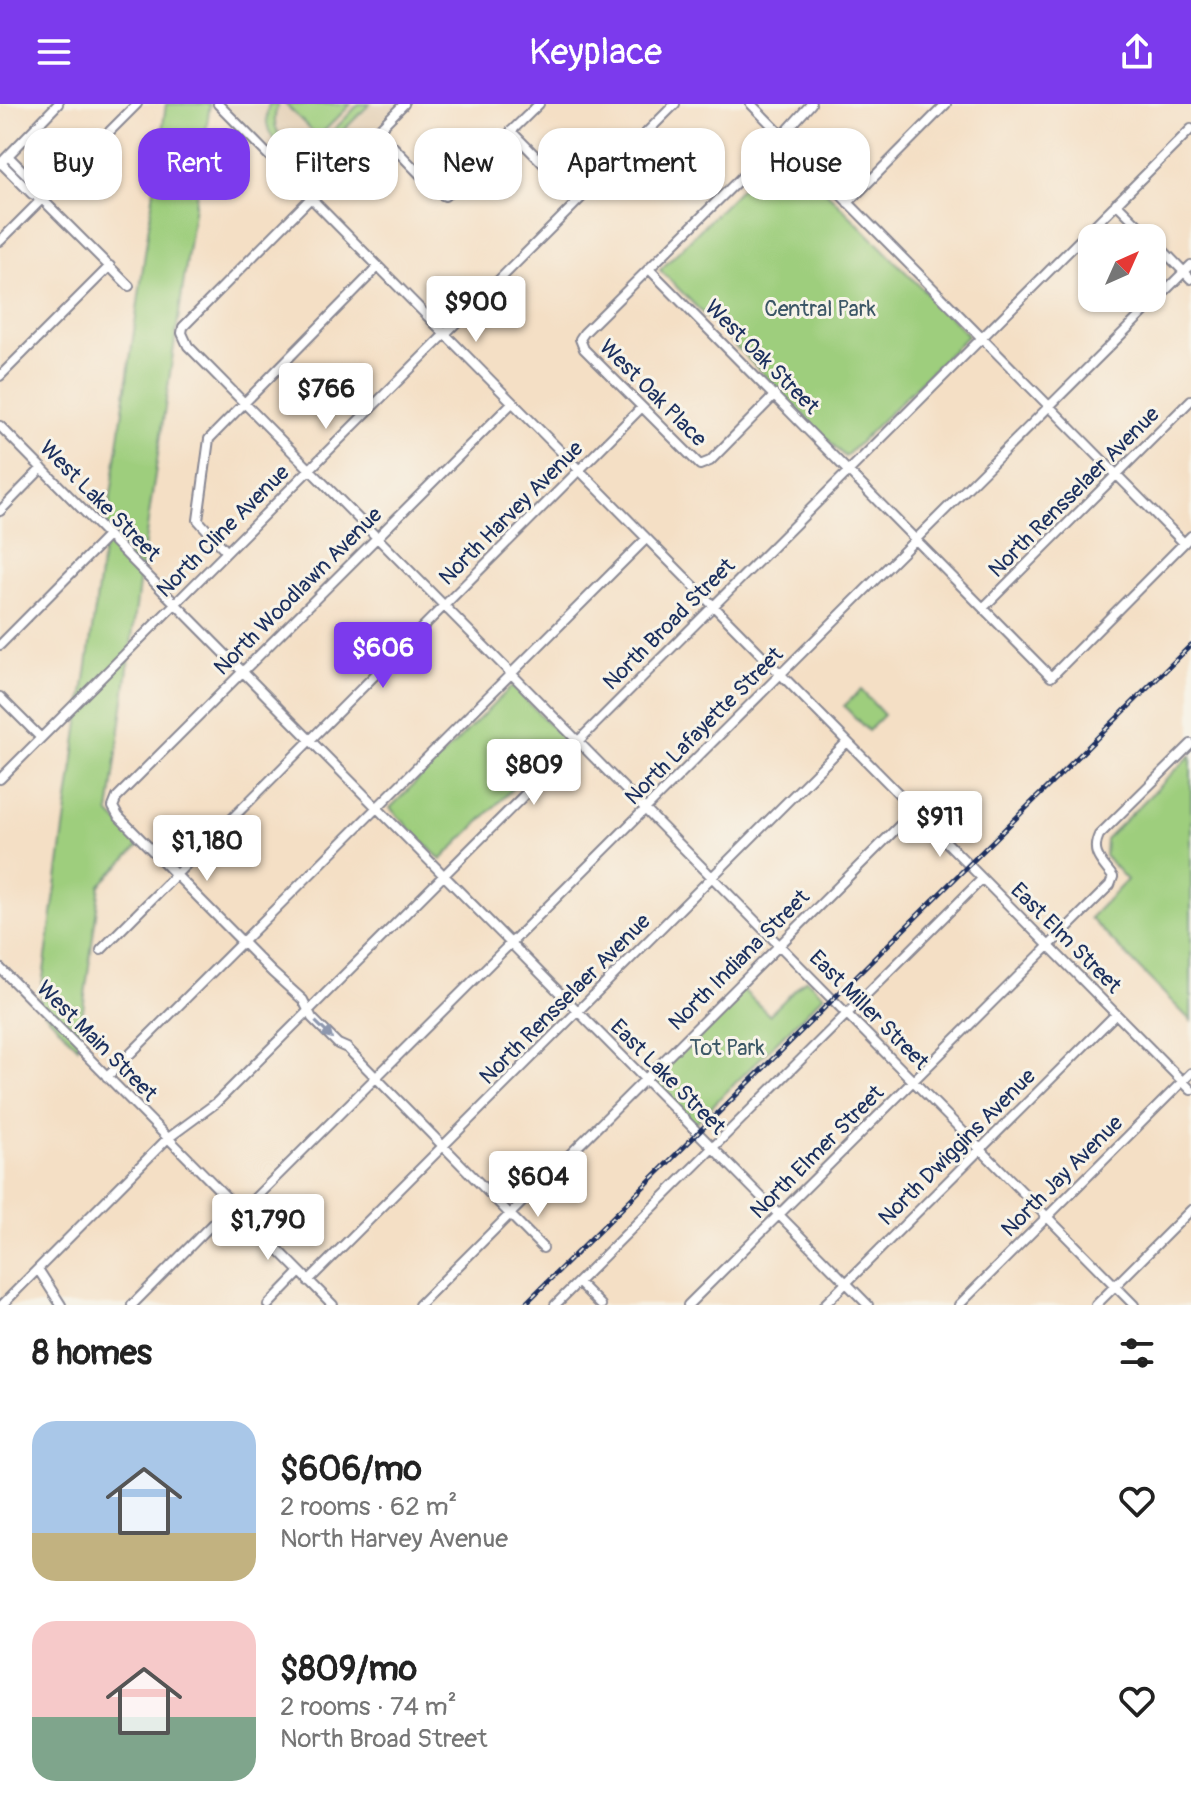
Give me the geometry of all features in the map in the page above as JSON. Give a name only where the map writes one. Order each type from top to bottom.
[{"type":"street","points":[[24,185],[3,161],[58,104]]},
{"type":"street","points":[[113,128],[137,104]]},
{"type":"street","name":"East Elm Street","points":[[218,104],[266,153]]},
{"type":"street","points":[[381,128],[404,104]]},
{"type":"street","points":[[514,128],[539,104]]},
{"type":"street","name":"North Cline Avenue","points":[[651,128],[675,104]]},
{"type":"street","points":[[751,104],[774,128]]},
{"type":"street","points":[[789,128],[811,104]]},
{"type":"street","points":[[848,203],[946,104]]},
{"type":"street","name":"North Broad Street","points":[[2,1305],[167,1139],[216,1103],[1191,129]]},
{"type":"street","points":[[522,142],[538,158]]},
{"type":"street","points":[[398,152],[414,168]]},
{"type":"street","points":[[649,269],[741,177]]},
{"type":"street","points":[[0,241],[41,200]]},
{"type":"street","points":[[43,200],[129,286]]},
{"type":"street","name":"East Miller Street","points":[[310,200],[183,327],[182,333],[190,349],[1134,1305]]},
{"type":"street","name":"East Elm Street","points":[[312,200],[1191,1090]]},
{"type":"street","name":"North Cline Avenue","points":[[0,779],[579,200]]},
{"type":"street","points":[[845,200],[1117,475],[1188,539]]},
{"type":"street","points":[[1116,203],[1136,224]]},
{"type":"street","points":[[1166,252],[1189,272]]},
{"type":"street","points":[[0,376],[110,266]]},
{"type":"street","points":[[227,552],[200,525],[197,512],[208,442],[378,267]]},
{"type":"street","name":"West Oak Place","points":[[649,269],[584,333],[580,343],[695,461],[703,465],[775,395]]},
{"type":"street","name":"West Oak Street","points":[[649,269],[1051,677],[1188,539]]},
{"type":"street","name":"North Lafayette Street","points":[[241,1212],[1189,272]]},
{"type":"street","name":"North Rensselaer Avenue","points":[[983,608],[1191,400]]},
{"type":"street","name":"North Woodlawn Avenue","points":[[176,874],[118,816],[113,806],[117,797],[512,403]]},
{"type":"street","name":"North Harvey Avenue","points":[[101,950],[642,407]]},
{"type":"street","name":"West Lake Street","points":[[0,426],[444,875]]},
{"type":"street","points":[[0,511],[42,468]]},
{"type":"street","points":[[0,645],[108,536]]},
{"type":"street","points":[[107,1077],[646,539]]},
{"type":"street","points":[[0,697],[41,738]]},
{"type":"street","name":"North Rensselaer Avenue","points":[[308,1281],[847,742]]},
{"type":"street","name":"North Elmer Street","points":[[688,1305],[1113,880],[1096,854],[1099,835],[1191,744]]},
{"type":"street","name":"North Indiana Street","points":[[419,1305],[915,810]]},
{"type":"street","points":[[176,874],[303,1000],[312,1018],[377,1078],[543,1248]]},
{"type":"street","name":"East Lake Street","points":[[444,875],[868,1305]]},
{"type":"street","points":[[555,1305],[982,879]]},
{"type":"street","name":"West Main Street","points":[[1,971],[333,1305]]},
{"type":"street","name":"North Dwiggins Avenue","points":[[824,1305],[1116,1014]]},
{"type":"street","name":"North Jay Avenue","points":[[959,1305],[1191,1073]]},
{"type":"street","points":[[132,1305],[232,1204]]},
{"type":"street","points":[[1096,1305],[1191,1210]]},
{"type":"street","points":[[38,1269],[61,1305]]},
{"type":"street","points":[[268,1305],[300,1272]]},
{"type":"street","points":[[578,1282],[601,1305]]},
{"type":"shaded area","points":[[218,104],[405,104],[381,128],[266,128],[266,153],[250,137],[250,128],[241,128]]},
{"type":"green space","points":[[166,104],[210,104],[206,128],[163,128]]},
{"type":"green space","points":[[269,104],[278,104],[277,128],[269,128]]},
{"type":"green space","points":[[285,104],[351,104],[327,128],[309,128]]},
{"type":"green space","points":[[359,104],[370,104],[346,128],[335,128]]},
{"type":"green space","name":"Central Park","points":[[741,188],[741,200],[834,200],[968,335],[845,457],[660,270]]},
{"type":"green space","points":[[152,200],[196,200],[141,569],[109,813],[140,845],[100,885],[78,1047],[39,1007]]},
{"type":"green space","points":[[512,686],[563,738],[441,860],[390,808]]},
{"type":"green space","points":[[861,690],[884,715],[868,731],[844,706]]},
{"type":"green space","points":[[1191,755],[1191,1021],[1090,918],[1127,880],[1105,856],[1106,839]]},
{"type":"green space","name":"Tot Park","points":[[806,979],[824,995],[694,1124],[651,1080],[742,989],[769,1015]]},
{"type":"railway","points":[[524,1305],[1191,645]]}]
